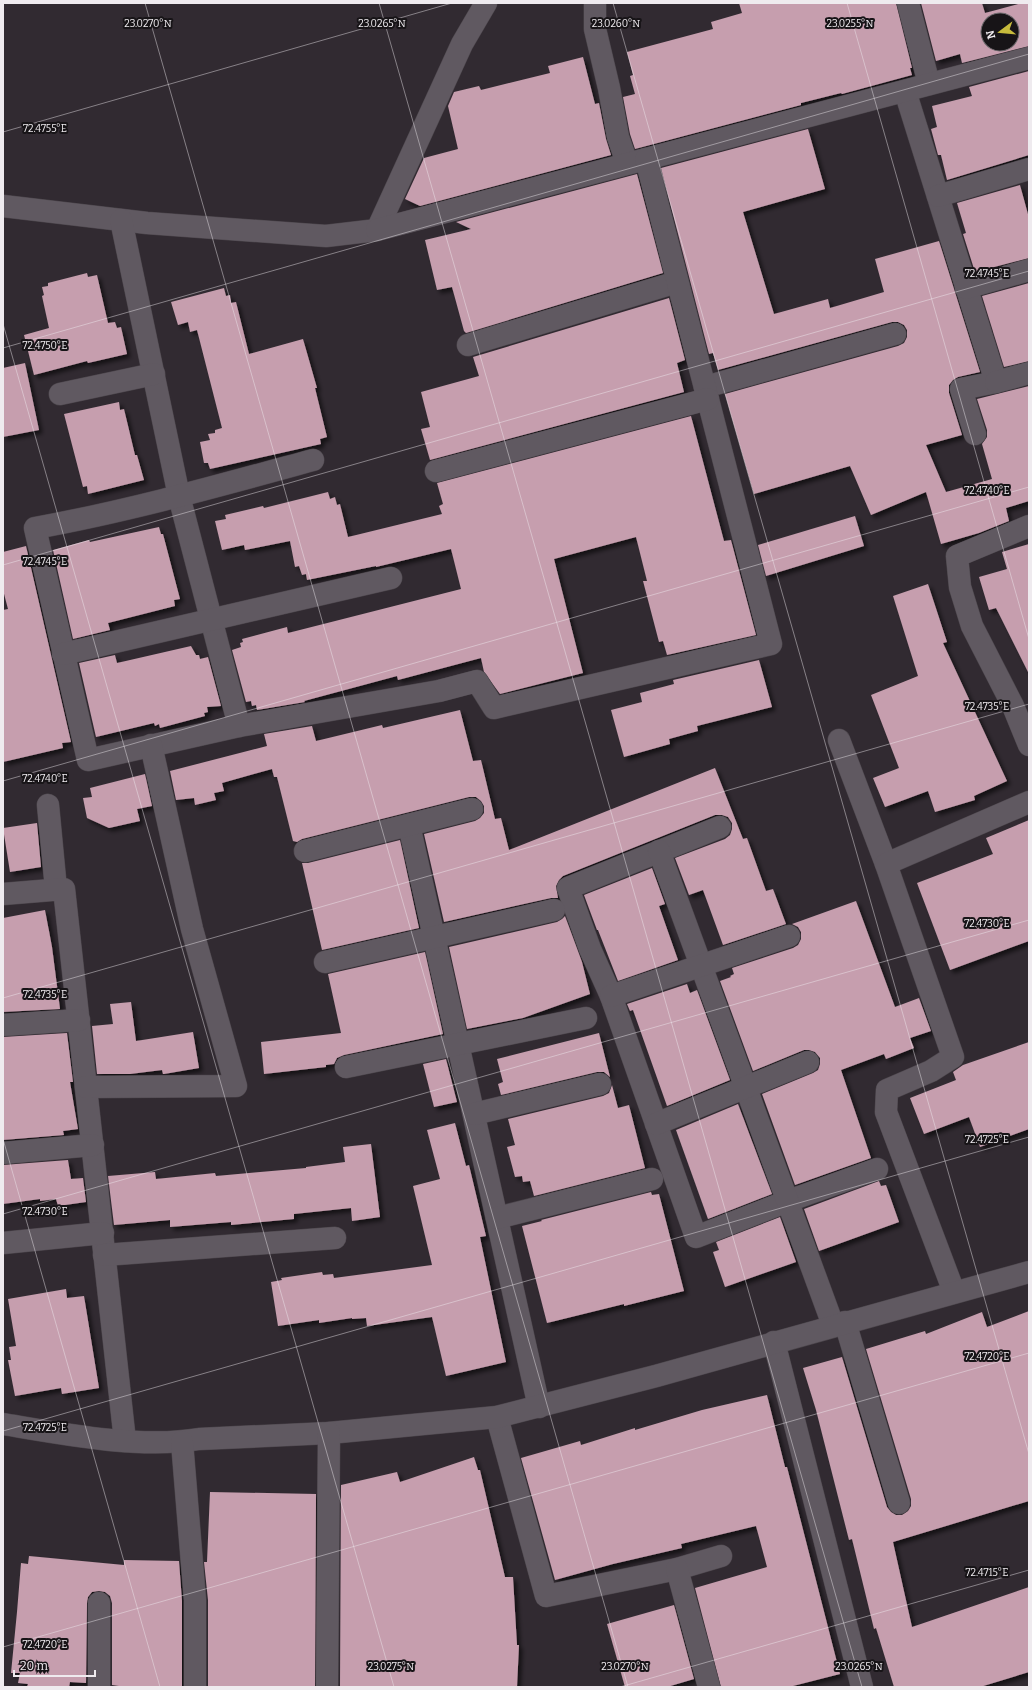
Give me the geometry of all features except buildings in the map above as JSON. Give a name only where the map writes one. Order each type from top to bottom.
[{"type":"street","points":[[378,230],[462,44],[486,3]]},
{"type":"street","points":[[313,460],[179,496],[63,523],[34,528],[88,760],[238,726],[439,692],[476,681],[494,708],[770,644],[678,282],[636,161],[618,137],[609,88],[595,29],[595,3]]},
{"type":"street","points":[[908,3],[929,84]]},
{"type":"street","points":[[3,206],[121,220],[326,236],[378,230],[1029,58]]},
{"type":"street","points":[[905,91],[996,382]]},
{"type":"street","points":[[938,196],[1029,169]]},
{"type":"street","points":[[121,220],[179,496],[238,726]]},
{"type":"street","points":[[966,288],[1029,270]]},
{"type":"street","points":[[468,345],[678,282]]},
{"type":"street","points":[[436,471],[706,393],[895,334]]},
{"type":"street","points":[[974,434],[961,389],[996,382],[1029,373]]},
{"type":"street","points":[[60,394],[154,374]]},
{"type":"street","points":[[1029,526],[956,556],[960,587],[972,626],[1013,706],[1029,745]]},
{"type":"street","points":[[63,654],[391,578]]},
{"type":"street","points":[[839,740],[886,864],[953,1057],[931,1071],[887,1090],[886,1112],[954,1292]]},
{"type":"street","points":[[86,1087],[236,1086],[192,929],[151,745]]},
{"type":"street","points":[[886,864],[1029,802]]},
{"type":"street","points":[[48,805],[56,889]]},
{"type":"street","points":[[305,851],[472,809]]},
{"type":"street","points":[[409,825],[540,1406]]},
{"type":"street","points":[[720,827],[568,888],[590,949],[611,996],[696,1237],[788,1201],[877,1169]]},
{"type":"street","points":[[659,851],[788,1201],[839,1324],[899,1503]]},
{"type":"street","points":[[3,894],[64,889],[126,1441]]},
{"type":"street","points":[[324,962],[554,910]]},
{"type":"street","points":[[611,996],[789,936]]},
{"type":"street","points":[[346,1067],[586,1018]]},
{"type":"street","points":[[3,1026],[79,1020]]},
{"type":"street","points":[[656,1124],[808,1062]]},
{"type":"street","points":[[474,1114],[600,1084]]},
{"type":"street","points":[[3,1153],[93,1145]]},
{"type":"street","points":[[497,1218],[652,1179]]},
{"type":"street","points":[[3,1243],[102,1234]]},
{"type":"street","points":[[104,1255],[335,1238]]},
{"type":"street","points":[[3,1424],[49,1432],[126,1441],[182,1442],[199,1439],[329,1432],[497,1417],[656,1376],[1029,1272]]},
{"type":"street","points":[[774,1342],[862,1687]]},
{"type":"street","points":[[497,1417],[546,1596],[677,1568],[721,1556]]},
{"type":"street","points":[[327,1687],[329,1432]]},
{"type":"street","points":[[182,1442],[195,1600],[195,1687]]},
{"type":"street","points":[[677,1568],[709,1687]]},
{"type":"street","points":[[99,1604],[99,1687]]}]
